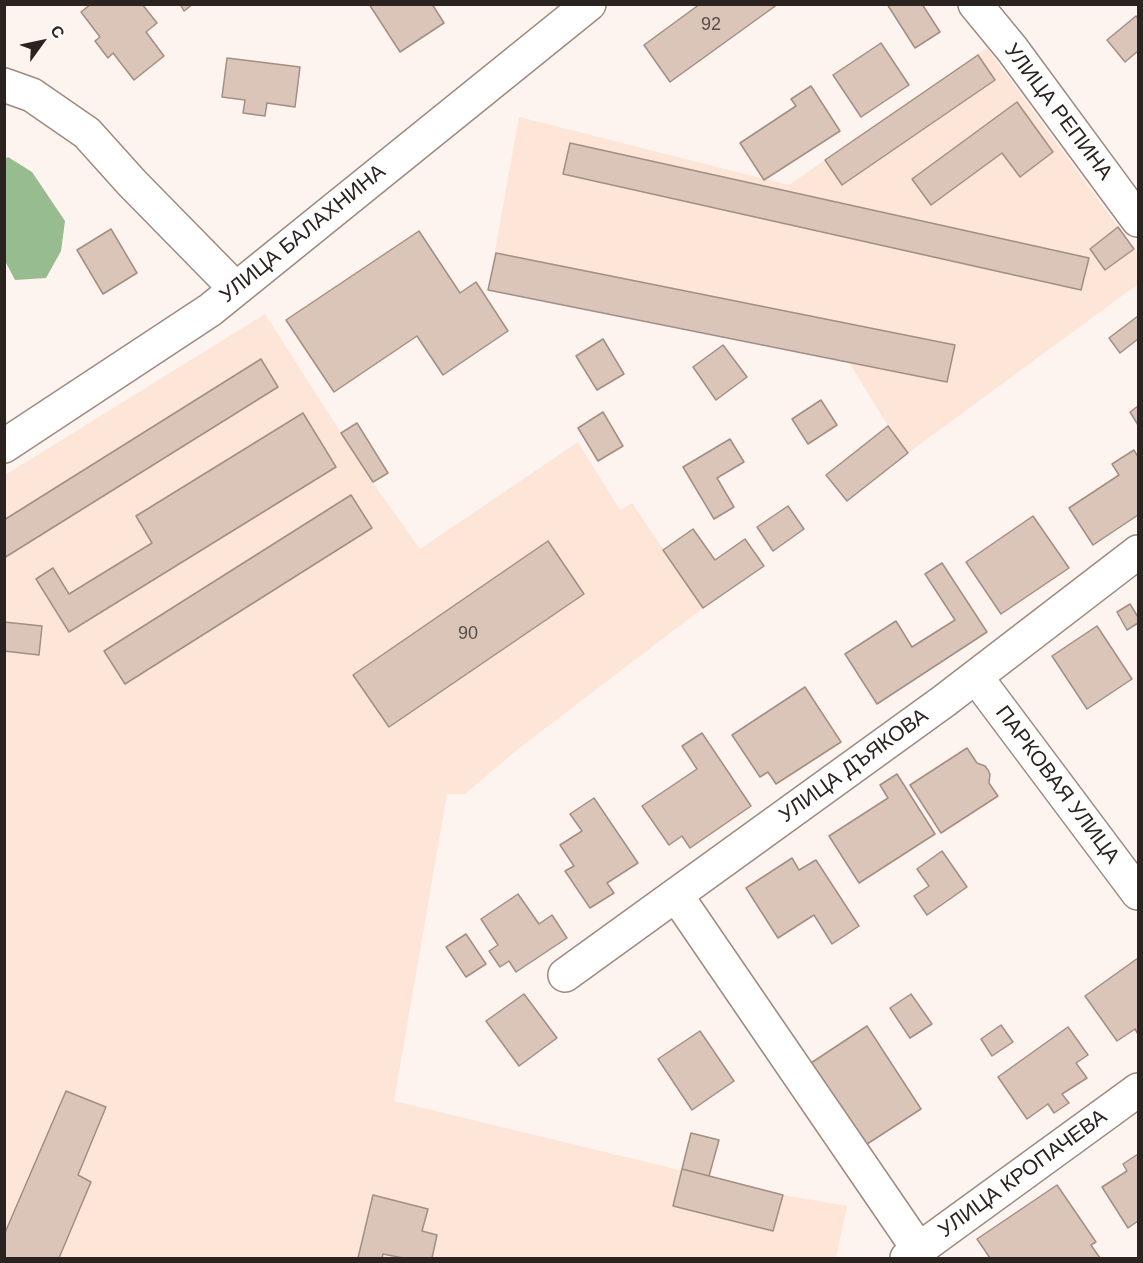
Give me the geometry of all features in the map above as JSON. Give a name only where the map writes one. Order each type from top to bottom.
[{"type":"street","name":"УЛИЦА БАЛАХНИНА","points":[[4,446],[210,310],[589,4]]},
{"type":"street","name":"УЛИЦА РЕПИНА","points":[[975,4],[1012,49],[1138,220]]},
{"type":"street","points":[[4,85],[33,95],[87,133],[132,183],[236,289]]},
{"type":"street","name":"УЛИЦА ДЪЯКОВА","points":[[565,975],[976,677],[1138,552]]},
{"type":"street","name":"ПАРКОВАЯ УЛИЦА","points":[[976,677],[1138,893]]},
{"type":"street","points":[[676,894],[913,1254]]},
{"type":"street","name":"УЛИЦА КРОПАЧЕВА","points":[[913,1254],[1138,1090]]},
{"type":"shaded area","points":[[987,48],[1138,254],[1138,284],[908,453],[888,426],[849,362],[488,290],[519,117],[789,185]]},
{"type":"shaded area","points":[[265,314],[341,433],[388,473],[373,483],[420,549],[578,442],[620,510],[632,503],[703,608],[518,749],[465,794],[447,794],[394,1101],[783,1195],[847,1206],[836,1258],[5,1258],[5,475]]},
{"type":"green space","points":[[8,157],[32,172],[65,221],[61,251],[46,278],[15,280],[5,261],[4,160]]},
{"type":"building","points":[[91,4],[142,4],[157,23],[146,32],[164,56],[134,80],[113,53],[108,58],[95,41],[100,37],[81,12]]},
{"type":"building","points":[[180,4],[193,4],[184,11]]},
{"type":"building","points":[[369,4],[432,4],[444,23],[400,52]]},
{"type":"building","points":[[700,4],[778,4],[670,82],[644,45]]},
{"type":"building","points":[[887,4],[922,4],[940,32],[915,48]]},
{"type":"building","points":[[1136,16],[1138,19],[1138,51],[1125,62],[1107,40]]},
{"type":"building","points":[[881,43],[909,85],[861,117],[833,75]]},
{"type":"building","points":[[978,55],[995,80],[842,185],[825,160]]},
{"type":"building","points":[[227,58],[300,67],[295,107],[267,103],[265,116],[243,113],[245,100],[222,97]]},
{"type":"building","points":[[811,86],[840,131],[764,180],[740,143],[796,106],[791,99]]},
{"type":"building","points":[[1017,102],[1053,152],[1020,177],[1002,153],[931,205],[912,179]]},
{"type":"building","points":[[570,143],[1089,258],[1081,290],[563,174]]},
{"type":"building","points":[[1118,227],[1134,249],[1105,270],[1090,249]]},
{"type":"building","points":[[111,229],[137,273],[103,294],[77,250]]},
{"type":"building","points":[[419,231],[460,293],[476,282],[508,331],[443,375],[417,336],[334,392],[286,320]]},
{"type":"building","points":[[496,253],[955,345],[947,382],[488,290]]},
{"type":"building","points":[[1138,316],[1138,339],[1120,353],[1109,338]]},
{"type":"building","points":[[603,339],[624,374],[597,390],[576,356]]},
{"type":"building","points":[[723,345],[747,377],[716,400],[693,367]]},
{"type":"building","points":[[261,359],[278,387],[4,558],[4,520]]},
{"type":"building","points":[[821,400],[837,425],[808,444],[792,419]]},
{"type":"building","points":[[1138,406],[1138,425],[1130,412]]},
{"type":"building","points":[[603,412],[623,446],[598,461],[578,428]]},
{"type":"building","points":[[303,413],[336,467],[69,632],[36,579],[53,568],[69,594],[152,543],[136,516]]},
{"type":"building","points":[[357,423],[388,473],[373,482],[341,433]]},
{"type":"building","points":[[888,426],[908,453],[847,501],[826,475]]},
{"type":"building","points":[[730,439],[744,462],[717,478],[734,507],[714,519],[683,467]]},
{"type":"building","points":[[1134,450],[1138,457],[1138,515],[1093,545],[1069,508],[1119,475],[1112,464]]},
{"type":"building","points":[[351,495],[372,528],[125,684],[104,651]]},
{"type":"building","points":[[788,506],[804,529],[773,551],[757,527]]},
{"type":"building","points":[[1033,516],[1069,568],[1001,614],[966,562]]},
{"type":"building","points":[[693,529],[715,560],[745,539],[764,566],[703,608],[663,550]]},
{"type":"building","points":[[548,541],[584,594],[389,727],[353,675]]},
{"type":"building","points":[[942,563],[987,632],[877,704],[845,654],[896,621],[912,647],[955,620],[925,574]]},
{"type":"building","points":[[1130,604],[1138,617],[1138,623],[1127,630],[1117,612]]},
{"type":"building","points":[[4,622],[42,626],[39,655],[4,651]]},
{"type":"building","points":[[1097,626],[1132,679],[1087,709],[1052,656]]},
{"type":"building","points":[[805,687],[841,742],[776,784],[768,772],[760,777],[732,735]]},
{"type":"building","points":[[702,733],[751,806],[690,848],[682,836],[669,845],[642,806],[697,769],[682,746]]},
{"type":"building","points":[[967,748],[977,763],[988,770],[989,783],[998,796],[941,833],[910,785]]},
{"type":"building","points":[[897,774],[935,834],[859,883],[829,836],[888,798],[880,785]]},
{"type":"building","points":[[594,798],[638,863],[607,883],[614,893],[590,908],[565,871],[574,866],[560,845],[582,831],[570,814]]},
{"type":"building","points":[[942,851],[967,887],[927,915],[914,896],[929,886],[917,869]]},
{"type":"building","points":[[792,858],[799,870],[816,860],[859,926],[832,944],[814,915],[778,938],[746,888]]},
{"type":"building","points":[[518,894],[539,924],[552,915],[567,938],[516,972],[509,961],[500,967],[489,951],[498,945],[481,919]]},
{"type":"building","points":[[466,934],[486,964],[466,977],[446,947]]},
{"type":"building","points":[[1138,958],[1138,1034],[1135,1029],[1117,1041],[1085,996]]},
{"type":"building","points":[[524,994],[557,1038],[519,1066],[486,1021]]},
{"type":"building","points":[[911,994],[932,1024],[910,1038],[890,1008]]},
{"type":"building","points":[[1001,1025],[1013,1042],[992,1056],[981,1039]]},
{"type":"building","points":[[867,1026],[921,1109],[864,1146],[811,1063]]},
{"type":"building","points":[[1068,1027],[1088,1055],[1076,1063],[1087,1078],[1062,1094],[1069,1103],[1054,1113],[1048,1104],[1027,1119],[998,1077]]},
{"type":"building","points":[[700,1031],[734,1081],[692,1110],[658,1059]]},
{"type":"building","points":[[66,1091],[106,1107],[78,1175],[91,1182],[59,1258],[4,1258],[4,1235]]},
{"type":"building","points":[[691,1133],[719,1140],[709,1176],[682,1169]]},
{"type":"building","points":[[1138,1154],[1138,1221],[1128,1228],[1102,1187],[1127,1171],[1123,1164]]},
{"type":"building","points":[[682,1169],[783,1195],[773,1231],[673,1206]]},
{"type":"building","points":[[1057,1185],[1096,1242],[1091,1245],[1100,1258],[990,1258],[977,1239]]},
{"type":"building","points":[[373,1195],[428,1209],[422,1231],[437,1235],[432,1258],[403,1258],[383,1254],[382,1258],[358,1258]]}]
